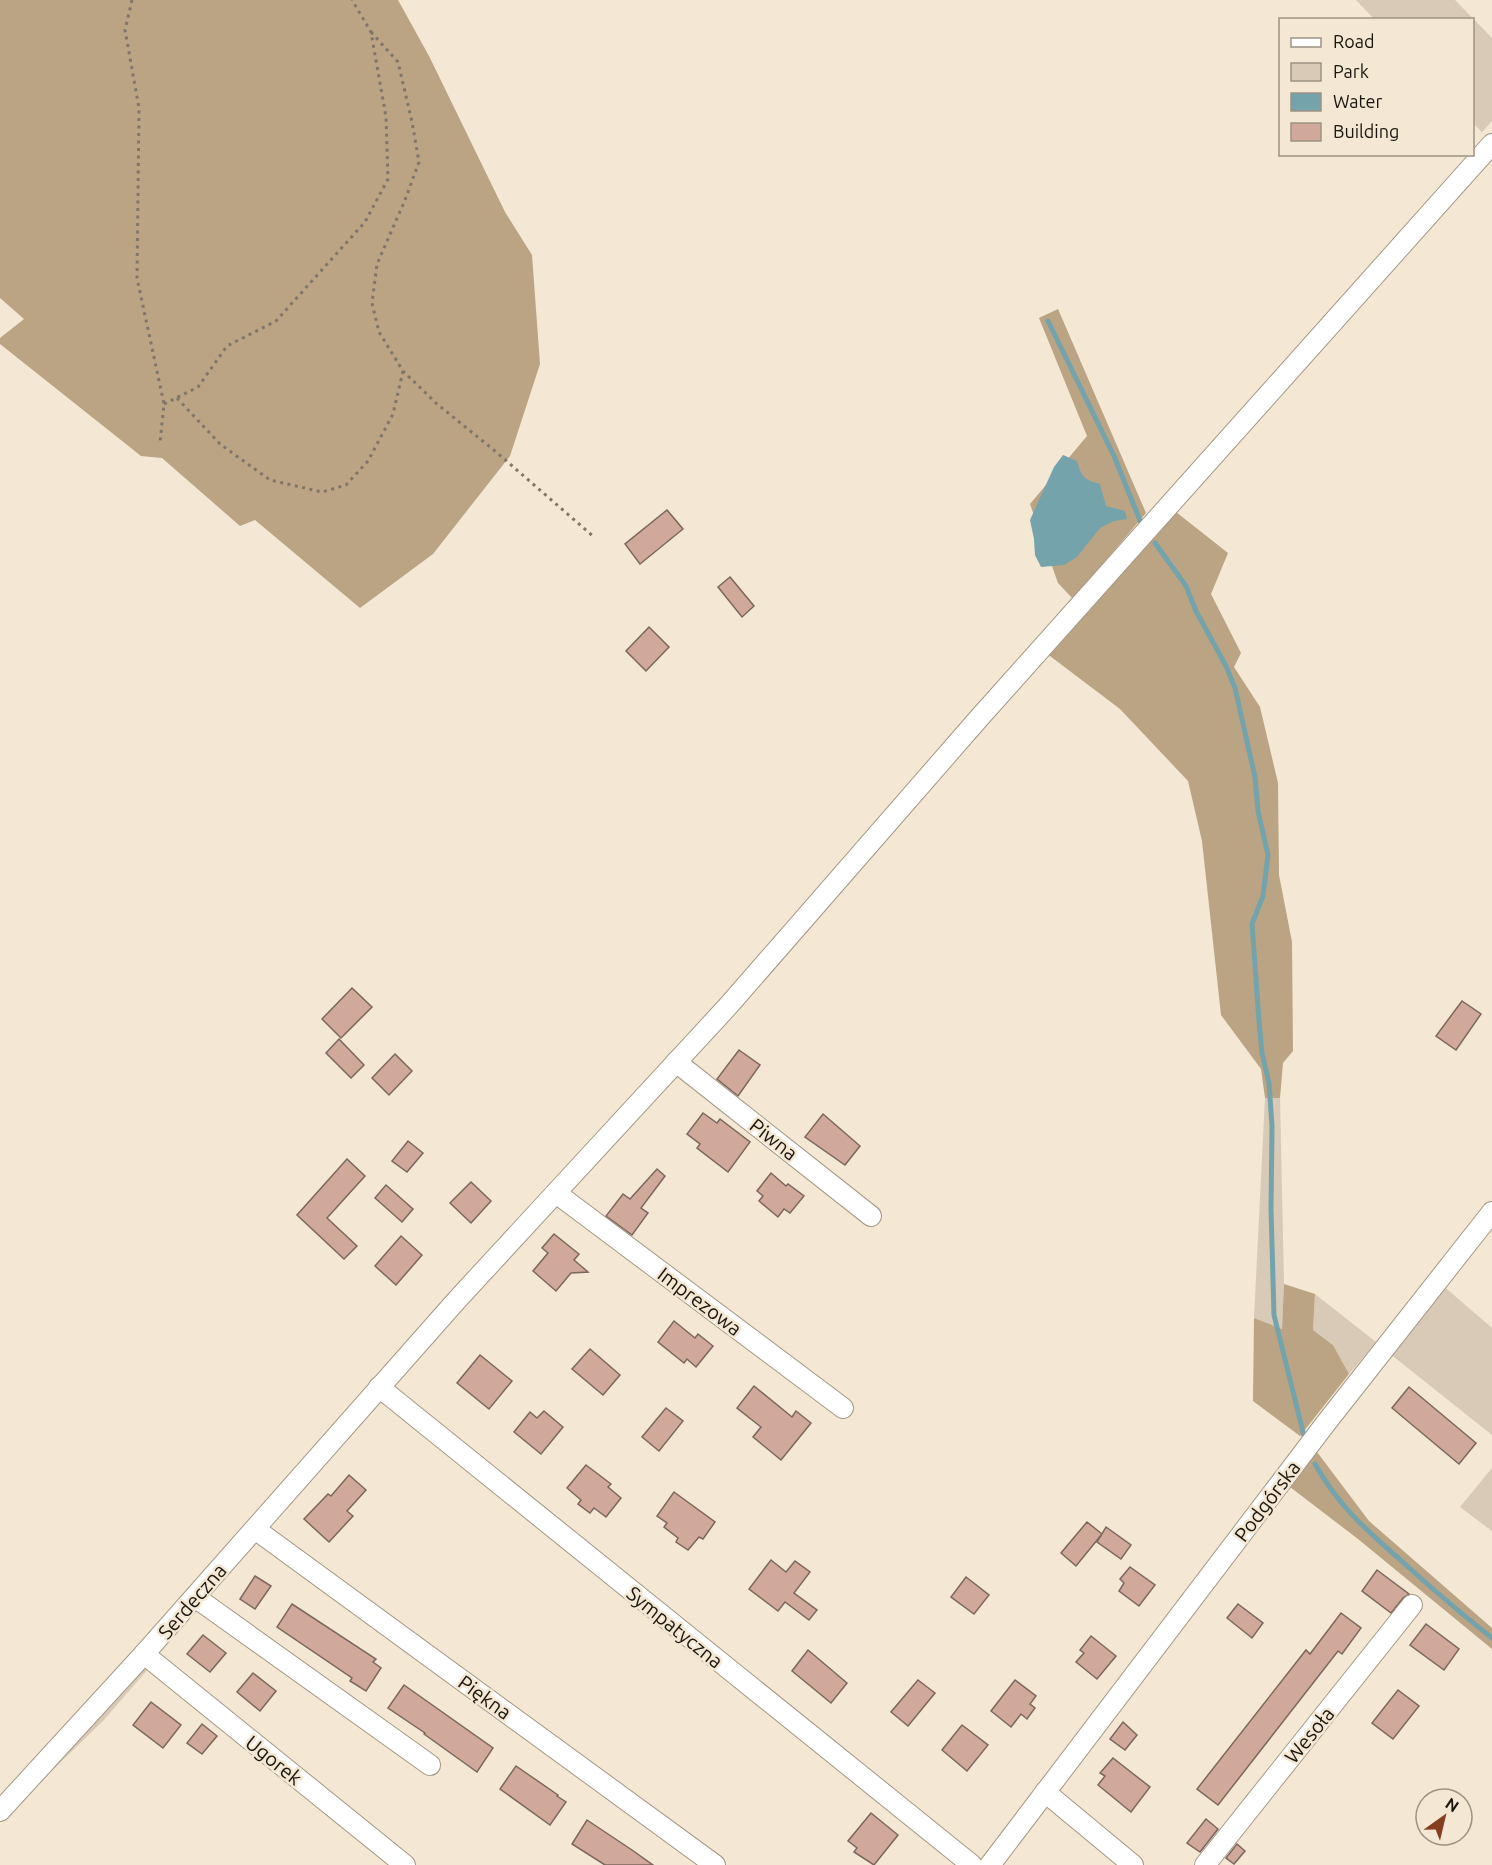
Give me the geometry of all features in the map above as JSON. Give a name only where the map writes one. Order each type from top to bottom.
[{"type":"street","name":"Serdeczna","points":[[0,1811],[195,1597],[379,1387],[729,1005],[1011,682],[1492,144]]},
{"type":"street","name":"Piwna","points":[[676,1062],[871,1216]]},
{"type":"street","name":"Imprezowa","points":[[556,1193],[843,1408]]},
{"type":"street","name":"Podgórska","points":[[990,1865],[1326,1423],[1492,1212]]},
{"type":"street","name":"Sympatyczna","points":[[379,1387],[972,1865]]},
{"type":"street","name":"Piękna","points":[[255,1529],[715,1865]]},
{"type":"street","points":[[195,1597],[430,1765]]},
{"type":"street","name":"Wesoła","points":[[1205,1865],[1412,1605]]},
{"type":"street","name":"Ugorek","points":[[144,1654],[405,1865]]},
{"type":"street","points":[[1045,1792],[1133,1865]]},
{"type":"path","points":[[132,0],[125,30],[139,108],[137,278],[164,404],[160,443]]},
{"type":"path","points":[[352,0],[371,32],[398,62],[419,162],[377,264],[372,303],[379,332],[404,371],[437,404],[594,537]]},
{"type":"path","points":[[164,404],[198,387],[227,346],[276,321],[365,222],[375,205],[388,179],[386,117],[371,32]]},
{"type":"path","points":[[177,398],[220,444],[270,480],[322,492],[346,485],[368,461],[393,414],[404,371]]},
{"type":"green space","points":[[1356,0],[1455,0],[1473,18],[1373,18]]},
{"type":"green space","points":[[1474,20],[1492,38],[1492,121],[1482,132],[1474,124]]},
{"type":"green space","points":[[1265,1098],[1280,1098],[1284,1284],[1282,1329],[1254,1318]]},
{"type":"green space","points":[[1441,1284],[1492,1328],[1492,1435],[1389,1353]]},
{"type":"green space","points":[[1315,1294],[1376,1342],[1349,1374],[1333,1345],[1313,1330]]},
{"type":"green space","points":[[1492,1468],[1492,1531],[1460,1507]]},
{"type":"green space","points":[[141,1665],[148,1669],[103,1721],[0,1821]]},
{"type":"shaded area","points":[[0,0],[398,0],[429,56],[505,212],[532,255],[540,364],[510,456],[433,554],[360,608],[255,520],[240,526],[162,458],[141,456],[0,344],[0,338],[24,319],[0,298]]},
{"type":"shaded area","points":[[1058,309],[1146,513],[1073,599],[1058,583],[1030,504],[1087,436],[1039,318]]},
{"type":"shaded area","points":[[1176,512],[1228,553],[1211,594],[1241,653],[1234,667],[1260,707],[1278,783],[1279,875],[1292,942],[1293,1051],[1283,1063],[1280,1098],[1265,1098],[1261,1069],[1221,1015],[1202,841],[1188,781],[1120,709],[1046,653]]},
{"type":"shaded area","points":[[1284,1284],[1315,1294],[1313,1330],[1333,1345],[1349,1374],[1300,1436],[1253,1401],[1254,1318],[1282,1329]]},
{"type":"shaded area","points":[[1317,1452],[1369,1521],[1492,1628],[1492,1649],[1358,1539],[1290,1487]]},
{"type":"water","points":[[1063,455],[1077,461],[1084,477],[1100,484],[1106,506],[1125,511],[1127,519],[1114,521],[1100,528],[1077,557],[1064,565],[1041,567],[1035,555],[1030,520],[1054,467]]},
{"type":"building","points":[[667,510],[683,529],[640,564],[625,544]]},
{"type":"building","points":[[730,577],[754,606],[742,617],[718,587]]},
{"type":"building","points":[[649,627],[669,647],[646,671],[626,651]]},
{"type":"building","points":[[352,988],[372,1007],[341,1038],[322,1019]]},
{"type":"building","points":[[1462,1001],[1481,1014],[1456,1050],[1436,1036]]},
{"type":"building","points":[[339,1039],[364,1065],[351,1078],[326,1053]]},
{"type":"building","points":[[739,1050],[760,1065],[738,1096],[717,1079]]},
{"type":"building","points":[[395,1054],[412,1071],[389,1095],[372,1078]]},
{"type":"building","points":[[703,1113],[717,1123],[720,1119],[750,1142],[728,1172],[697,1148],[700,1144],[687,1134]]},
{"type":"building","points":[[823,1114],[860,1146],[845,1165],[805,1137]]},
{"type":"building","points":[[408,1141],[423,1153],[407,1172],[392,1161]]},
{"type":"building","points":[[347,1159],[365,1176],[327,1218],[357,1246],[344,1259],[297,1215]]},
{"type":"building","points":[[657,1169],[665,1176],[641,1208],[648,1213],[632,1235],[606,1216],[623,1194],[630,1199]]},
{"type":"building","points":[[771,1173],[786,1186],[788,1184],[804,1196],[790,1213],[784,1209],[778,1217],[759,1201],[763,1196],[757,1191]]},
{"type":"building","points":[[471,1182],[491,1201],[471,1223],[450,1203]]},
{"type":"building","points":[[386,1185],[413,1209],[402,1222],[375,1198]]},
{"type":"building","points":[[554,1234],[579,1254],[574,1260],[588,1272],[571,1273],[556,1291],[533,1271],[548,1253],[542,1248]]},
{"type":"building","points":[[401,1236],[422,1255],[396,1285],[375,1266]]},
{"type":"building","points":[[674,1321],[695,1338],[698,1334],[713,1346],[696,1367],[687,1359],[684,1363],[658,1342]]},
{"type":"building","points":[[590,1349],[620,1375],[603,1395],[572,1369]]},
{"type":"building","points":[[480,1355],[512,1381],[489,1409],[457,1383]]},
{"type":"building","points":[[754,1386],[792,1417],[796,1411],[811,1423],[781,1460],[753,1437],[761,1427],[737,1408]]},
{"type":"building","points":[[1409,1387],[1476,1443],[1459,1464],[1392,1408]]},
{"type":"building","points":[[666,1408],[683,1421],[659,1451],[642,1437]]},
{"type":"building","points":[[544,1411],[563,1427],[541,1454],[514,1432],[530,1412],[537,1418]]},
{"type":"building","points":[[586,1465],[611,1484],[608,1487],[621,1498],[606,1517],[594,1508],[590,1513],[578,1504],[581,1500],[567,1488]]},
{"type":"building","points":[[349,1475],[366,1490],[347,1511],[353,1516],[329,1542],[304,1519],[328,1494],[331,1496]]},
{"type":"building","points":[[674,1492],[715,1522],[703,1539],[699,1537],[688,1550],[676,1542],[678,1538],[664,1527],[667,1523],[657,1516]]},
{"type":"building","points":[[1087,1522],[1102,1534],[1076,1566],[1061,1553]]},
{"type":"building","points":[[1106,1527],[1131,1545],[1121,1559],[1097,1542]]},
{"type":"building","points":[[771,1560],[786,1572],[795,1561],[810,1572],[794,1593],[817,1610],[809,1620],[785,1602],[778,1611],[749,1589]]},
{"type":"building","points":[[1130,1567],[1155,1585],[1139,1606],[1119,1591],[1124,1583],[1120,1579]]},
{"type":"building","points":[[1377,1570],[1409,1594],[1391,1613],[1362,1591]]},
{"type":"building","points":[[255,1576],[271,1586],[255,1609],[240,1599]]},
{"type":"building","points":[[966,1577],[989,1595],[974,1614],[951,1597]]},
{"type":"building","points":[[292,1604],[376,1659],[373,1662],[381,1668],[366,1691],[350,1681],[352,1678],[277,1627]]},
{"type":"building","points":[[1238,1604],[1263,1623],[1252,1638],[1227,1618]]},
{"type":"building","points":[[1341,1613],[1361,1628],[1342,1654],[1338,1651],[1218,1805],[1197,1789],[1306,1650],[1310,1654]]},
{"type":"building","points":[[1426,1624],[1459,1649],[1444,1670],[1410,1645]]},
{"type":"building","points":[[203,1635],[226,1653],[210,1672],[187,1654]]},
{"type":"building","points":[[1091,1636],[1116,1656],[1097,1679],[1076,1662],[1084,1653],[1080,1650]]},
{"type":"building","points":[[808,1650],[847,1683],[831,1703],[792,1671]]},
{"type":"building","points":[[253,1673],[276,1691],[260,1711],[237,1692]]},
{"type":"building","points":[[918,1680],[935,1693],[908,1726],[891,1712]]},
{"type":"building","points":[[1015,1680],[1036,1696],[1030,1704],[1035,1708],[1027,1719],[1021,1714],[1011,1727],[991,1711]]},
{"type":"building","points":[[404,1685],[493,1748],[477,1772],[388,1708]]},
{"type":"building","points":[[1398,1690],[1419,1706],[1393,1739],[1372,1723]]},
{"type":"building","points":[[151,1702],[181,1725],[163,1748],[133,1725]]},
{"type":"building","points":[[1123,1722],[1137,1735],[1125,1750],[1110,1739]]},
{"type":"building","points":[[202,1724],[217,1736],[202,1754],[187,1743]]},
{"type":"building","points":[[962,1725],[988,1745],[967,1771],[942,1750]]},
{"type":"building","points":[[1113,1758],[1150,1787],[1131,1812],[1098,1785],[1105,1776],[1100,1773]]},
{"type":"building","points":[[516,1766],[566,1802],[550,1825],[500,1789]]},
{"type":"building","points":[[871,1813],[898,1835],[874,1865],[854,1852],[857,1848],[848,1841]]},
{"type":"building","points":[[1206,1819],[1218,1829],[1200,1852],[1187,1843]]},
{"type":"building","points":[[587,1820],[653,1865],[605,1865],[572,1844]]},
{"type":"building","points":[[1237,1844],[1245,1851],[1234,1864],[1226,1858]]},
{"type":"waterway","points":[[1048,321],[1114,456],[1141,523]]},
{"type":"waterway","points":[[1155,543],[1186,586],[1196,611],[1226,666],[1235,688],[1255,777],[1258,811],[1268,855],[1263,896],[1252,924],[1262,1053],[1269,1083],[1272,1126],[1271,1209],[1274,1315],[1304,1436]]},
{"type":"waterway","points":[[1315,1464],[1342,1504],[1362,1525],[1492,1638]]}]
